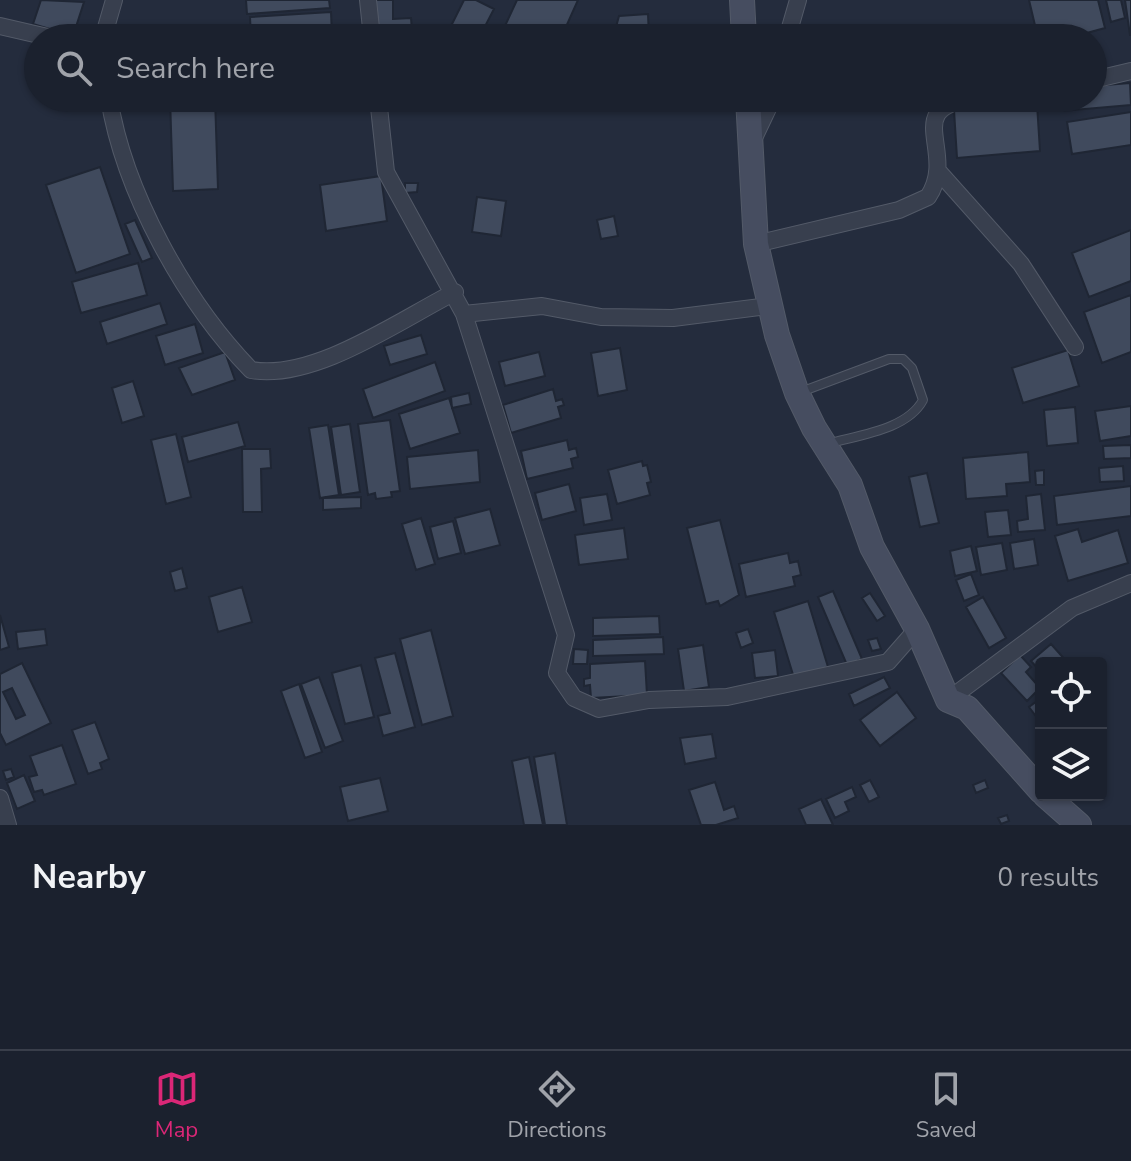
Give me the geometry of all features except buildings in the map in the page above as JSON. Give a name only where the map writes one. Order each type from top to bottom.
[{"type":"main road","points":[[742,0],[743,24]]},
{"type":"main road","points":[[749,112],[756,244],[768,306],[797,393],[850,485],[872,547],[917,629],[948,700],[967,708],[1035,784]]},
{"type":"main road","points":[[1052,801],[1079,825]]},
{"type":"street","points":[[107,24],[114,0]]},
{"type":"street","points":[[368,0],[371,24]]},
{"type":"street","points":[[791,24],[798,0]]},
{"type":"street","points":[[0,26],[24,32]]},
{"type":"street","points":[[1107,77],[1131,71]]},
{"type":"street","points":[[112,112],[124,163],[151,223],[185,284],[251,370],[273,374],[317,364],[455,292]]},
{"type":"street","points":[[380,112],[386,172],[455,292],[464,314],[566,635],[557,673],[574,698],[599,709],[649,700],[727,697],[888,662],[917,629]]},
{"type":"street","points":[[751,145],[766,112]]},
{"type":"street","points":[[756,244],[899,210],[928,197],[939,172],[934,124],[937,112]]},
{"type":"street","points":[[939,172],[1021,264],[1075,347]]},
{"type":"street","points":[[464,314],[542,306],[601,317],[673,318],[768,306]]},
{"type":"street","points":[[948,700],[1072,608],[1131,583]]},
{"type":"street","points":[[0,798],[8,825]]},
{"type":"lane","points":[[797,393],[889,359],[903,359],[912,368],[923,400],[916,413],[903,421],[825,445]]}]
